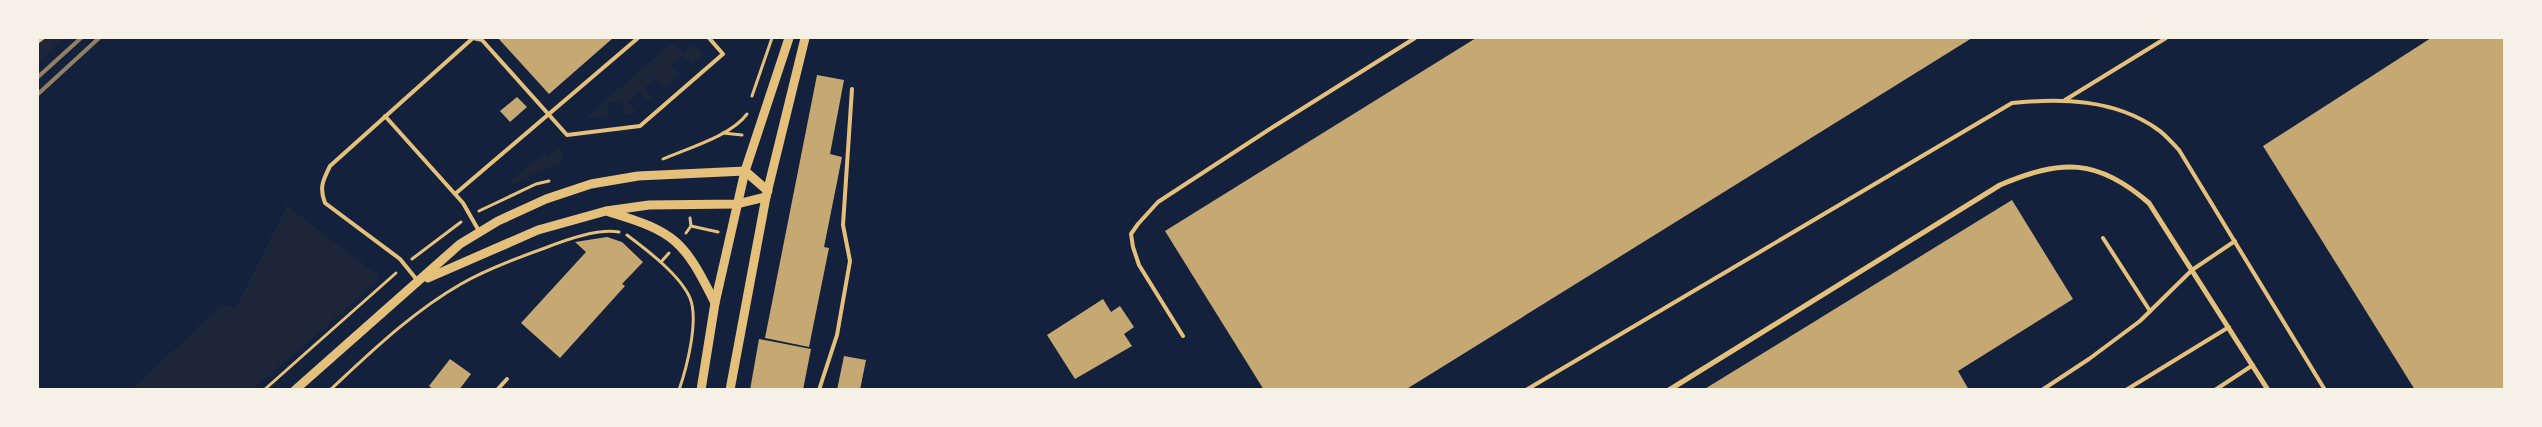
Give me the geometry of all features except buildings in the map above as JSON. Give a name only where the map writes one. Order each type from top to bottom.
[{"type":"street","points":[[701,390],[715,303],[745,170],[789,38]]},
{"type":"street","points":[[730,390],[767,194],[805,38]]},
{"type":"street","points":[[1670,390],[2000,185],[2030,172],[2061,166],[2085,167],[2127,184],[2149,203],[2268,390]]},
{"type":"street","points":[[745,170],[767,194]]},
{"type":"street","points":[[295,390],[460,244],[479,231],[546,199],[591,184],[638,176],[745,170]]},
{"type":"street","points":[[419,281],[538,230],[606,211],[649,205],[737,204],[767,194]]},
{"type":"street","points":[[606,211],[656,228],[678,242],[694,261],[715,303]]},
{"type":"lane","points":[[419,281],[400,259],[324,203],[321,194],[321,184],[330,166],[473,38],[482,40],[547,115],[567,134],[640,126],[723,54],[708,38]]},
{"type":"lane","points":[[455,194],[638,38]]},
{"type":"lane","points":[[1183,336],[1139,265],[1131,234],[1138,224],[1158,202],[1272,127],[1415,38]]},
{"type":"lane","points":[[2063,101],[2166,38]]},
{"type":"lane","points":[[819,390],[838,335],[850,261],[843,225],[852,89]]},
{"type":"lane","points":[[1526,390],[2012,104],[2063,101],[2076,101],[2124,111],[2157,129],[2179,150],[2325,390]]},
{"type":"lane","points":[[385,116],[463,203],[479,231]]},
{"type":"lane","points":[[2103,238],[2150,311]]},
{"type":"lane","points":[[2042,390],[2090,359],[2150,311],[2192,270],[2235,241]]},
{"type":"lane","points":[[2126,390],[2228,327]]},
{"type":"lane","points":[[2215,390],[2253,365]]},
{"type":"lane","points":[[497,390],[507,379]]},
{"type":"path","points":[[38,42],[43,38]]},
{"type":"path","points":[[689,148],[722,133],[747,116],[772,38]]},
{"type":"path","points":[[330,390],[393,333],[428,305],[462,284],[507,262],[567,239],[611,231],[627,234],[661,262],[689,295],[692,304],[693,324],[689,351],[679,390]]},
{"type":"shaded area","points":[[38,38],[65,38],[38,62]]},
{"type":"shaded area","points":[[673,42],[683,53],[694,44],[703,54],[691,65],[682,55],[671,65],[680,75],[665,88],[655,78],[644,88],[653,98],[648,102],[639,92],[627,102],[636,112],[624,115],[622,101],[607,103],[609,116],[584,119]]},
{"type":"shaded area","points":[[559,148],[562,149],[563,162],[503,188],[544,153],[548,157]]},
{"type":"shaded area","points":[[287,206],[380,277],[342,313],[253,389],[132,389],[223,304],[235,309]]},
{"type":"railway","points":[[38,77],[81,38]]},
{"type":"railway","points":[[38,94],[99,38]]}]
